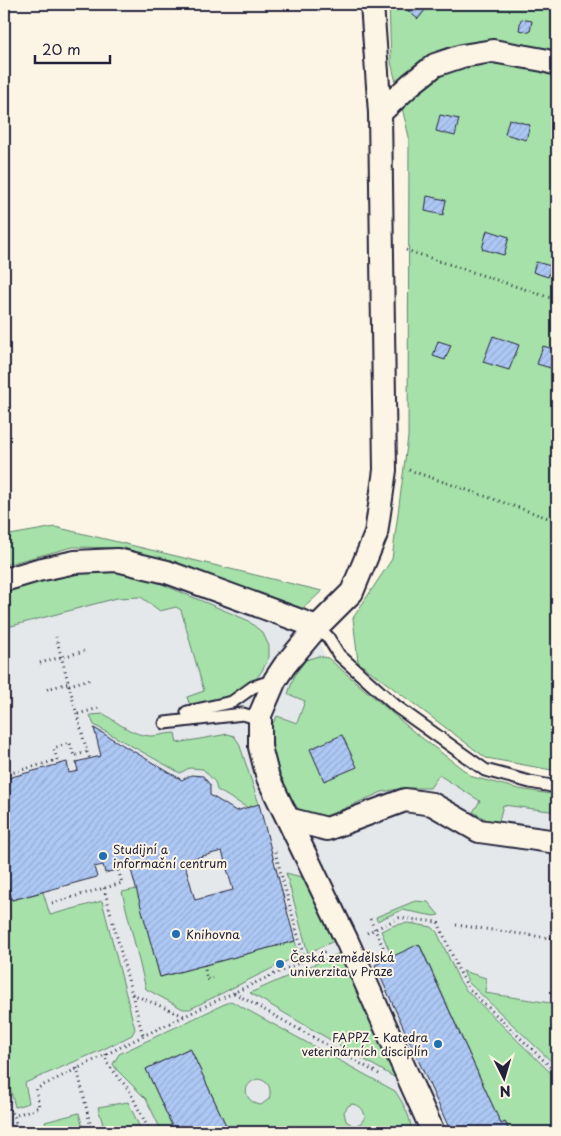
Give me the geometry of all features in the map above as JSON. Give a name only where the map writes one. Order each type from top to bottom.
[{"type":"street","points":[[372,4],[380,113],[385,470],[376,534],[352,592],[317,627],[275,680],[260,715],[260,747],[268,778],[347,942],[433,1132]]},
{"type":"street","points":[[380,113],[435,65],[462,56],[493,51],[557,64]]},
{"type":"street","points":[[4,580],[75,562],[118,560],[166,572],[317,627]]},
{"type":"street","points":[[288,819],[327,828],[405,800],[432,804],[479,831],[557,842]]},
{"type":"lane","points":[[317,627],[328,637],[339,655],[396,707],[485,770],[557,787]]},
{"type":"lane","points":[[186,712],[232,702],[253,687],[275,680]]},
{"type":"lane","points":[[165,724],[243,714],[253,717],[260,723]]},
{"type":"path","points":[[382,242],[557,300]]},
{"type":"path","points":[[404,469],[557,520]]},
{"type":"path","points":[[56,637],[90,759]]},
{"type":"path","points":[[40,663],[84,651]]},
{"type":"path","points":[[47,689],[92,679]]},
{"type":"path","points":[[78,714],[99,708]]},
{"type":"path","points":[[4,775],[57,760],[54,748],[62,745],[70,743],[74,756],[87,752]]},
{"type":"path","points":[[274,846],[305,961]]},
{"type":"path","points":[[52,903],[122,883],[118,869]]},
{"type":"path","points":[[104,888],[142,1036]]},
{"type":"path","points":[[14,1116],[39,1107],[36,1089],[233,993],[399,918],[438,922],[458,969],[470,989],[557,1073]]},
{"type":"path","points":[[370,919],[384,949]]},
{"type":"path","points":[[456,925],[557,939]]},
{"type":"path","points":[[204,965],[206,976],[207,978],[209,980],[212,979],[212,976],[207,975],[207,976],[206,977],[206,978],[208,980]]},
{"type":"path","points":[[233,993],[380,1074]]},
{"type":"path","points":[[132,994],[184,1017]]},
{"type":"path","points":[[106,1054],[107,1062],[129,1090],[150,1132]]},
{"type":"path","points":[[77,1068],[92,1132]]},
{"type":"path","points":[[4,1088],[9,1109],[14,1116],[18,1132]]},
{"type":"shaded area","name":"Česká zemědělská univerzita v Praze","points":[[117,560],[317,627],[323,652],[328,658],[413,731],[473,777],[519,789],[557,795],[557,1132],[4,1132],[4,579]]},
{"type":"green space","points":[[389,4],[557,4],[557,771],[486,758],[358,662],[353,618],[392,559],[408,437],[409,137],[391,62]]},
{"type":"green space","points":[[55,527],[322,591],[300,610],[125,548],[73,547],[4,565],[4,536]]},
{"type":"green space","points":[[122,571],[145,577],[247,620],[263,633],[269,646],[269,657],[253,684],[239,695],[198,706],[189,703],[187,697],[204,691],[181,610],[176,607],[160,611],[141,597],[117,598],[4,628],[4,589],[73,572]]},
{"type":"green space","points":[[318,656],[328,658],[413,731],[473,777],[519,789],[557,795],[557,812],[503,805],[499,821],[489,821],[473,812],[480,801],[439,775],[430,788],[403,788],[382,792],[327,816],[312,816],[301,812],[291,799],[281,780],[273,752],[272,725],[277,716],[297,723],[305,701],[288,694],[295,674],[306,660]]},
{"type":"green space","points":[[104,714],[138,734],[151,736],[175,733],[177,743],[228,734],[234,736],[239,743],[259,804],[248,808],[217,790],[215,782],[203,769],[189,768],[180,773],[94,725],[90,715]]},
{"type":"green space","points":[[4,870],[12,900],[43,892],[50,915],[102,901],[135,1029],[132,1035],[104,1049],[25,1083],[29,1103],[15,1107],[4,1064]]},
{"type":"green space","points":[[286,873],[309,879],[335,937],[334,941],[308,953]]},
{"type":"green space","points":[[137,889],[160,977],[295,941],[299,955],[190,1009],[183,1009],[146,989],[122,892]]},
{"type":"green space","points":[[415,901],[428,902],[439,915],[434,916],[402,910],[377,921],[376,917]]},
{"type":"green space","points":[[408,923],[432,927],[437,932],[459,980],[466,990],[557,1079],[557,1132],[510,1132],[506,1123],[501,1124],[420,945],[392,957],[381,931],[395,925]]},
{"type":"green space","points":[[342,952],[399,1080],[250,993]]},
{"type":"green space","points":[[463,971],[486,978],[485,993],[557,1004],[557,1064],[554,1064],[469,983]]},
{"type":"green space","points":[[231,1001],[395,1091],[408,1116],[411,1132],[229,1132],[190,1048],[146,1069],[175,1132],[162,1132],[146,1099],[113,1064],[119,1054]],"holes":[[[258,1079],[265,1082],[270,1089],[269,1099],[261,1105],[251,1100],[246,1093],[248,1085]],[[352,1104],[361,1108],[365,1117],[361,1123],[354,1126],[346,1121],[344,1112]]]},
{"type":"green space","points":[[128,1102],[142,1132],[105,1132],[98,1107]]},
{"type":"green space","points":[[79,1113],[84,1132],[48,1132],[45,1122]]},
{"type":"building","points":[[406,4],[429,5],[418,19],[408,11],[410,8]]},
{"type":"building","points":[[521,19],[532,21],[530,32],[519,30]]},
{"type":"building","points":[[440,115],[459,119],[455,136],[436,131]]},
{"type":"building","points":[[509,119],[530,125],[526,140],[505,134]]},
{"type":"building","points":[[427,196],[446,200],[443,215],[425,211]]},
{"type":"building","points":[[487,230],[509,237],[504,255],[482,249]]},
{"type":"building","points":[[536,262],[551,266],[548,277],[533,272]]},
{"type":"building","points":[[493,336],[519,345],[509,370],[483,362]]},
{"type":"building","points":[[438,341],[451,345],[445,360],[433,356]]},
{"type":"building","points":[[543,346],[557,350],[557,361],[554,369],[537,364]]},
{"type":"building","name":"Studijní a informační centrum","points":[[94,728],[182,780],[191,775],[203,776],[210,785],[210,795],[236,811],[259,804],[295,941],[160,977],[130,866],[105,873],[103,865],[94,867],[97,877],[12,900],[4,870],[4,779],[67,762],[69,773],[78,771],[76,762],[101,756]],"holes":[[[222,851],[233,890],[195,900],[184,861]]]},
{"type":"building","points":[[342,735],[357,767],[324,781],[310,749]]},
{"type":"building","name":"FAPPZ - Katedra veterinárních disciplín","points":[[419,944],[501,1124],[505,1122],[510,1132],[446,1132],[450,1130],[375,965]]},
{"type":"building","points":[[190,1048],[229,1132],[175,1132],[146,1069]]},
{"type":"place","name":"Studijní a informační centrum","points":[[103,856]]},
{"type":"place","name":"Knihovna","points":[[176,934]]},
{"type":"place","name":"Česká zemědělská univerzita v Praze","points":[[280,964]]},
{"type":"place","name":"FAPPZ - Katedra veterinárních disciplín","points":[[438,1044]]}]
